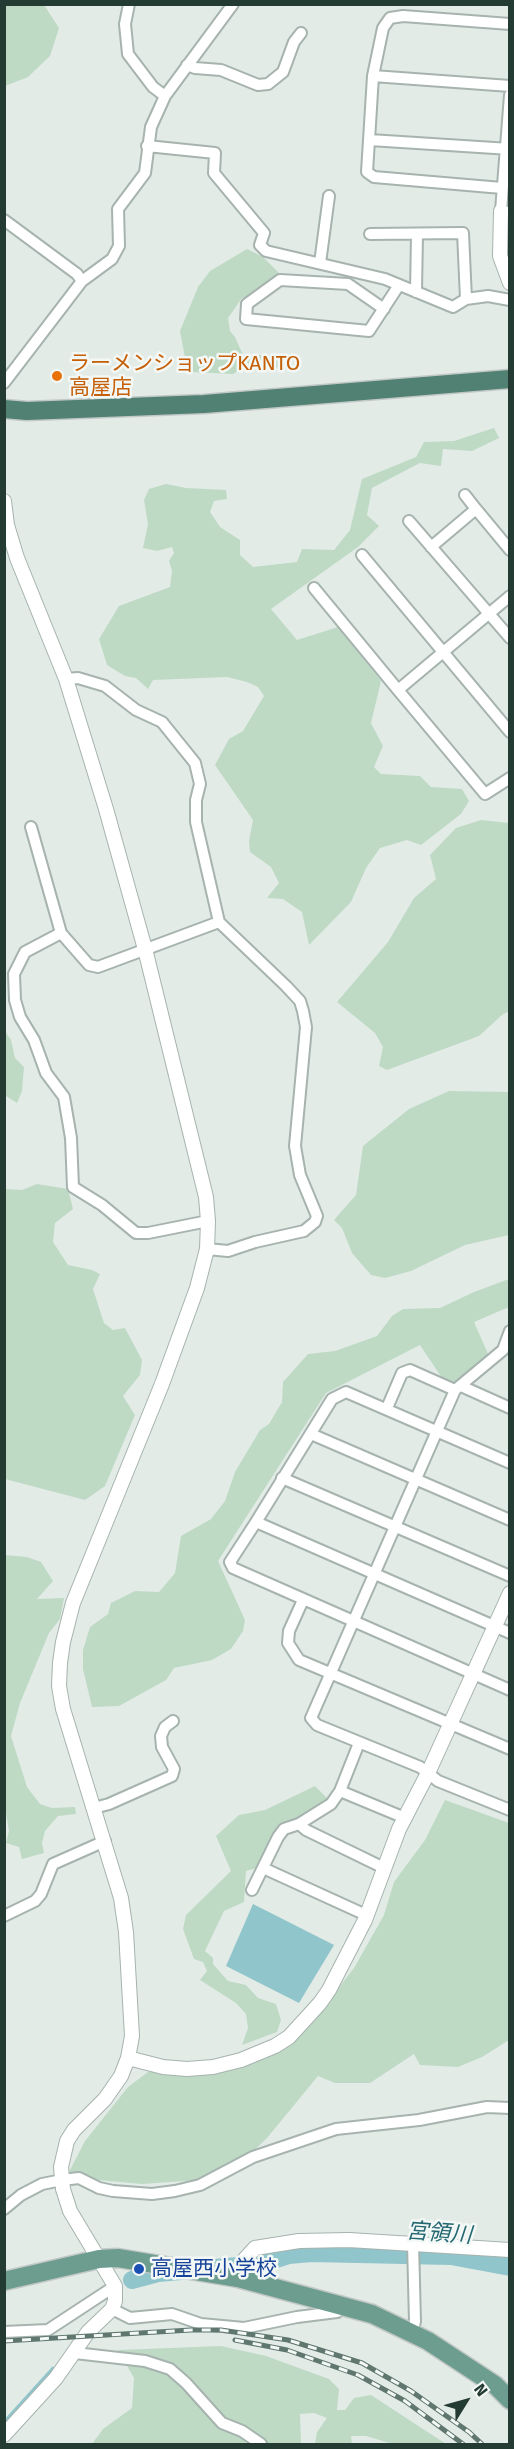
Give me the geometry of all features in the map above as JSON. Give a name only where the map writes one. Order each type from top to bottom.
[{"type":"highway","points":[[5,408],[49,411],[204,404],[510,379]]},
{"type":"main road","points":[[4,2281],[99,2259],[118,2258],[238,2278],[342,2304],[372,2314],[411,2332],[495,2385],[510,2400]]},
{"type":"street","points":[[129,4],[125,24],[128,54],[153,87],[165,96]]},
{"type":"street","points":[[4,383],[82,281],[112,259],[119,246],[118,209],[145,173],[151,127],[165,96],[233,4]]},
{"type":"street","points":[[502,188],[374,177],[368,172],[373,76],[383,28],[390,18],[403,16],[510,24]]},
{"type":"street","points":[[187,65],[195,68],[221,70],[258,85],[268,84],[283,72],[294,42],[301,33]]},
{"type":"street","points":[[373,76],[510,86]]},
{"type":"street","points":[[510,95],[502,188],[505,211],[500,256],[510,283]]},
{"type":"street","points":[[370,140],[507,149]]},
{"type":"street","points":[[147,146],[215,153],[214,173],[264,233],[260,245],[266,251],[385,279],[453,308],[466,299],[488,296],[510,300]]},
{"type":"street","points":[[320,263],[329,196]]},
{"type":"street","points":[[4,220],[77,274],[82,281]]},
{"type":"street","points":[[370,234],[463,233],[466,299]]},
{"type":"street","points":[[416,292],[417,234]]},
{"type":"street","points":[[384,309],[348,284],[280,280],[247,304],[246,319],[369,331],[384,309],[399,285]]},
{"type":"street","points":[[4,414],[5,408]]},
{"type":"street","points":[[465,495],[510,550]]},
{"type":"street","points":[[4,501],[7,525],[17,558],[66,679],[106,809],[145,949],[206,1197],[208,1221],[203,1271],[74,1603],[63,1642],[59,1686],[63,1709],[121,1898],[126,1932],[132,2036],[128,2058],[121,2076],[105,2099],[74,2130],[67,2141],[61,2167],[70,2211],[115,2286],[115,2301],[112,2309],[88,2332],[56,2378],[4,2434]]},
{"type":"street","points":[[431,547],[476,509]]},
{"type":"street","points":[[409,521],[510,638]]},
{"type":"street","points":[[362,555],[510,732]]},
{"type":"street","points":[[314,588],[485,794],[510,778]]},
{"type":"street","points":[[398,690],[510,596]]},
{"type":"street","points":[[66,679],[78,678],[105,686],[136,710],[162,722],[195,763],[200,784],[195,812],[196,822],[219,922],[286,986],[300,1001],[303,1011],[306,1026],[295,1146],[300,1175],[317,1216],[311,1228],[304,1231],[255,1242],[228,1251],[207,1249]]},
{"type":"street","points":[[31,827],[61,933],[92,966],[98,967],[219,922]]},
{"type":"street","points":[[61,933],[25,951],[14,974],[20,1017],[34,1040],[46,1073],[64,1097],[71,1138],[73,1187],[102,1205],[136,1233],[148,1233],[208,1221]]},
{"type":"street","points":[[510,1331],[506,1351],[458,1388],[373,1574],[311,1718],[317,1725],[420,1767],[438,1781],[510,1810]]},
{"type":"street","points":[[387,1408],[402,1373],[410,1370],[510,1408]]},
{"type":"street","points":[[510,1463],[346,1392],[332,1399],[231,1562],[233,1568],[510,1690]]},
{"type":"street","points":[[311,1434],[510,1520]]},
{"type":"street","points":[[282,1478],[510,1576]]},
{"type":"street","points":[[256,1522],[510,1633]]},
{"type":"street","points":[[128,2058],[164,2067],[187,2069],[213,2067],[241,2060],[275,2046],[289,2037],[304,2021],[329,1990],[366,1915],[405,1818],[428,1773],[510,1593]]},
{"type":"street","points":[[303,1600],[289,1631],[288,1643],[299,1660],[451,1722],[510,1749]]},
{"type":"street","points":[[94,1808],[109,1804],[172,1776],[174,1769],[162,1747],[161,1736],[165,1727],[173,1721]]},
{"type":"street","points":[[252,1890],[284,1829],[299,1824],[331,1804],[340,1791],[359,1743]]},
{"type":"street","points":[[340,1791],[405,1818]]},
{"type":"street","points":[[299,1824],[306,1830],[384,1868]]},
{"type":"street","points":[[4,1916],[35,1901],[41,1894],[53,1864],[105,1841]]},
{"type":"street","points":[[263,1868],[366,1915]]},
{"type":"street","points":[[4,2209],[21,2195],[42,2184],[62,2180],[79,2178],[99,2188],[113,2191],[153,2194],[175,2191],[200,2185],[253,2157],[336,2129],[419,2120],[487,2107],[510,2108]]},
{"type":"street","points":[[238,2278],[244,2259],[255,2248],[299,2241],[413,2251],[510,2250]]},
{"type":"street","points":[[411,2332],[415,2322],[413,2251]]},
{"type":"street","points":[[4,2332],[48,2330],[115,2286]]},
{"type":"street","points":[[112,2309],[130,2318],[172,2314],[201,2324],[244,2328],[297,2317],[337,2312],[342,2304]]},
{"type":"street","points":[[75,2353],[145,2361],[170,2369],[186,2383],[222,2423],[242,2431],[261,2445]]},
{"type":"green space","points":[[5,4],[44,5],[59,28],[50,56],[28,77],[5,86]]},
{"type":"green space","points":[[247,249],[263,257],[279,273],[252,294],[242,298],[228,318],[230,331],[243,355],[269,355],[285,363],[282,371],[259,360],[233,374],[192,372],[186,363],[180,331],[198,287],[210,271]]},
{"type":"green space","points":[[494,428],[499,438],[472,451],[443,449],[441,466],[420,463],[372,488],[367,515],[379,526],[358,547],[271,609],[297,640],[338,627],[381,681],[371,723],[383,746],[374,767],[381,774],[420,776],[431,787],[462,789],[469,801],[461,814],[421,845],[407,840],[380,848],[366,868],[351,902],[309,945],[302,912],[283,899],[267,898],[279,883],[271,867],[250,852],[249,841],[253,820],[215,765],[229,739],[243,731],[264,696],[258,687],[227,677],[153,680],[148,689],[136,678],[125,676],[107,665],[99,639],[119,606],[170,587],[172,571],[169,561],[174,553],[172,547],[157,551],[143,548],[148,524],[144,500],[149,489],[166,484],[186,488],[226,490],[227,499],[214,501],[210,512],[220,527],[240,540],[240,555],[253,567],[297,562],[302,549],[334,550],[350,530],[362,479],[416,457],[424,442],[454,441]]},
{"type":"green space","points":[[481,820],[509,823],[509,1011],[479,1036],[387,1070],[379,1066],[383,1047],[375,1033],[337,1002],[388,942],[414,898],[436,879],[430,855],[456,828]]},
{"type":"green space","points":[[5,1031],[11,1040],[15,1058],[24,1067],[22,1091],[17,1103],[6,1096]]},
{"type":"green space","points":[[449,1091],[509,1092],[509,1235],[465,1245],[411,1271],[385,1278],[371,1275],[352,1253],[342,1228],[334,1220],[356,1195],[363,1146],[409,1109]]},
{"type":"green space","points":[[37,1184],[68,1189],[73,1209],[55,1223],[53,1242],[68,1265],[100,1274],[93,1289],[104,1323],[113,1330],[125,1328],[142,1360],[140,1375],[123,1396],[135,1415],[105,1486],[85,1500],[5,1479],[5,1189],[22,1190]]},
{"type":"green space","points":[[509,1279],[509,1307],[474,1322],[489,1356],[454,1385],[442,1378],[420,1345],[326,1393],[218,1561],[245,1620],[243,1631],[231,1649],[212,1660],[174,1668],[166,1680],[119,1706],[92,1707],[83,1669],[83,1650],[90,1627],[108,1614],[111,1603],[135,1591],[159,1592],[175,1573],[181,1536],[211,1519],[225,1501],[235,1472],[260,1430],[269,1424],[282,1402],[283,1382],[308,1354],[335,1351],[377,1336],[392,1316],[403,1309],[440,1308]]},
{"type":"green space","points":[[4,1555],[27,1557],[41,1562],[53,1581],[37,1599],[64,1598],[60,1619],[49,1633],[20,1703],[11,1736],[27,1787],[40,1804],[52,1808],[75,1807],[76,1814],[58,1816],[45,1831],[42,1843],[44,1853],[22,1859],[19,1847],[6,1843],[9,1831],[6,1813],[4,1813]]},
{"type":"green space","points":[[315,1786],[329,1800],[278,1829],[257,1868],[246,1871],[244,1902],[224,1911],[205,1951],[213,1958],[213,1964],[228,1981],[246,1985],[258,1998],[276,2004],[281,2020],[277,2032],[242,2045],[248,2028],[246,2014],[236,2003],[200,1980],[207,1971],[203,1962],[194,1959],[183,1929],[186,1915],[231,1871],[216,1836],[239,1815],[265,1810]]},
{"type":"green space","points":[[445,1800],[509,1823],[509,2040],[482,2057],[458,2067],[420,2065],[414,2054],[370,2083],[335,2083],[318,2076],[267,2138],[239,2165],[199,2180],[142,2184],[98,2180],[69,2172],[85,2141],[128,2087],[148,2072],[217,2072],[256,2061],[289,2043],[308,2027],[354,1968],[384,1915],[394,1882],[425,1840]]},
{"type":"green space","points":[[221,2346],[266,2356],[329,2379],[339,2389],[337,2410],[345,2410],[354,2398],[371,2395],[446,2444],[393,2444],[366,2436],[351,2436],[352,2444],[315,2444],[317,2432],[327,2418],[314,2413],[300,2414],[301,2444],[265,2444],[251,2437],[244,2444],[92,2444],[103,2429],[132,2408],[134,2378],[118,2350]]},
{"type":"water","points":[[253,1904],[334,1945],[299,2003],[226,1966]]},
{"type":"waterway","name":"宮領川","points":[[132,2280],[158,2273],[261,2264],[289,2255],[311,2253],[451,2256],[510,2267]]},
{"type":"waterway","points":[[4,2422],[53,2368]]},
{"type":"railway","points":[[4,2341],[191,2330],[221,2330],[288,2340],[362,2363],[411,2391],[469,2432],[482,2444]]},
{"type":"railway","points":[[235,2340],[287,2350],[358,2375],[405,2401],[463,2444]]},
{"type":"place","name":"ラーメンショップKANTO 高屋店","points":[[57,376]]},
{"type":"place","name":"高屋西小学校","points":[[139,2269]]}]
